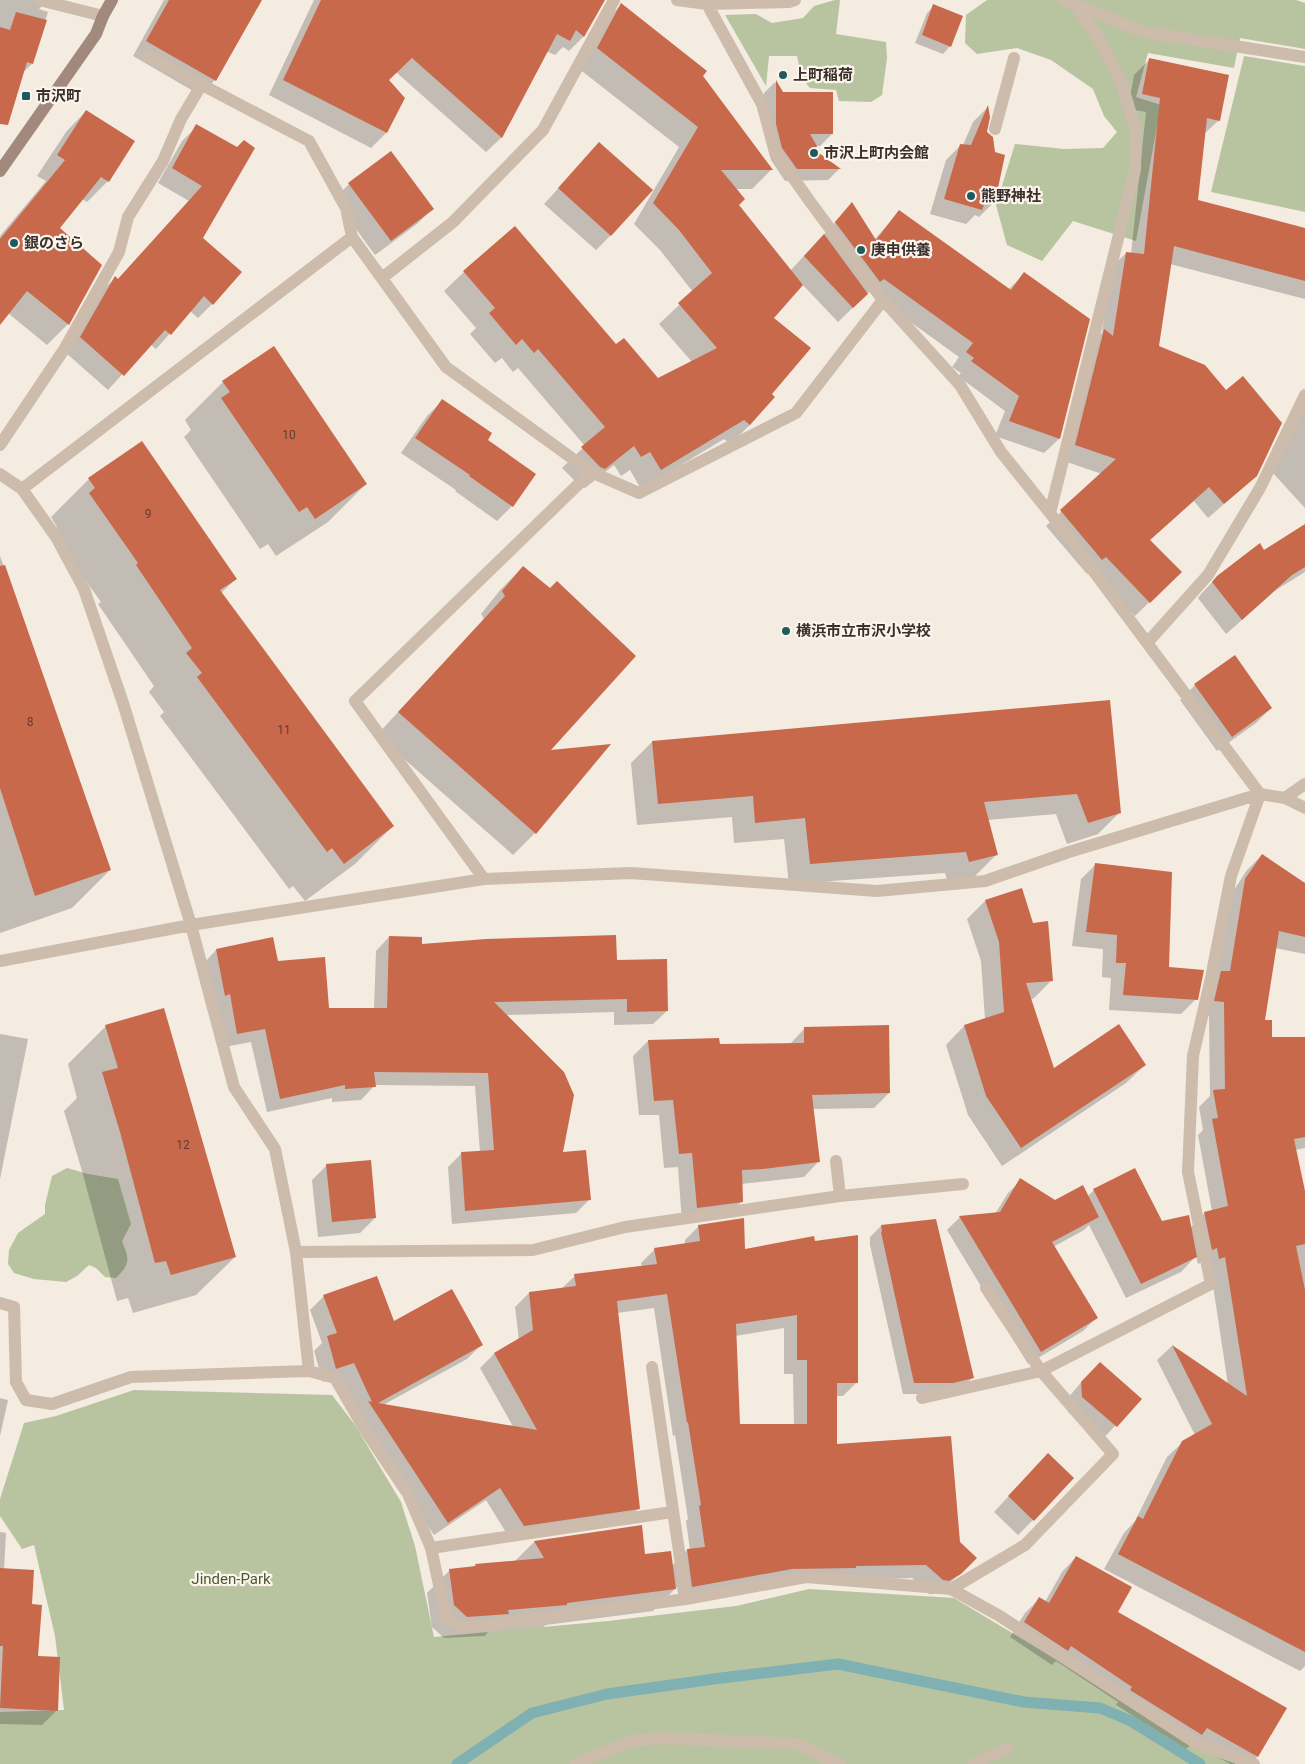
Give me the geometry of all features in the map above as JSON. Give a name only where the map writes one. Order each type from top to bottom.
[{"type":"street","points":[[39,0],[103,16]]},
{"type":"street","points":[[0,171],[96,34],[112,0]]},
{"type":"street","points":[[382,278],[453,222],[542,130],[614,0]]},
{"type":"street","points":[[677,0],[707,4],[789,2],[795,0]]},
{"type":"street","points":[[1069,2],[1144,32],[1305,57]]},
{"type":"street","points":[[1050,513],[1134,170],[1136,131],[1121,81],[1099,39],[1069,2]]},
{"type":"street","points":[[707,4],[762,104],[775,152],[810,203],[883,300],[960,386],[1001,452],[1050,513],[1260,794]]},
{"type":"street","points":[[147,56],[310,141],[346,208],[352,236],[446,368],[591,472],[639,493],[796,413],[883,300]]},
{"type":"street","points":[[995,129],[1014,58]]},
{"type":"street","points":[[0,445],[64,348],[120,252],[128,217],[163,161],[181,118],[202,84]]},
{"type":"street","points":[[22,489],[352,236]]},
{"type":"street","points":[[1147,643],[1208,575],[1260,488],[1305,395]]},
{"type":"street","points":[[484,879],[356,701],[591,472]]},
{"type":"street","points":[[0,474],[22,489],[56,537],[84,589],[123,703],[191,925],[234,1087],[276,1149],[296,1252],[309,1371]]},
{"type":"street","points":[[1285,798],[1305,784]]},
{"type":"street","points":[[922,1398],[1041,1371],[1211,1284],[1188,1172],[1193,1056],[1211,978],[1231,876],[1260,794]]},
{"type":"street","points":[[0,961],[191,925],[484,879],[630,873],[877,891],[985,881],[1069,852],[1260,794],[1285,798],[1305,808]]},
{"type":"street","points":[[836,1161],[840,1196]]},
{"type":"street","points":[[296,1252],[533,1250],[626,1227],[840,1196],[963,1184]]},
{"type":"street","points":[[951,1589],[1025,1545],[1113,1454],[1041,1371],[986,1288]]},
{"type":"street","points":[[0,1303],[14,1307],[16,1382],[26,1400],[52,1404],[131,1377],[309,1371],[335,1378],[360,1422],[408,1494],[431,1548],[446,1617],[463,1628],[686,1599],[806,1578],[951,1589],[998,1615],[1196,1742],[1254,1764]]},
{"type":"street","points":[[652,1367],[686,1599]]},
{"type":"street","points":[[431,1548],[672,1512]]},
{"type":"street","points":[[575,1764],[632,1741],[664,1738],[798,1744],[840,1764]]},
{"type":"street","points":[[973,1764],[1007,1749]]},
{"type":"green space","points":[[840,0],[836,34],[886,42],[887,58],[882,95],[871,102],[839,101],[836,90],[810,88],[802,79],[797,56],[769,56],[766,86],[725,15],[756,14],[772,23],[803,18],[814,6]]},
{"type":"green space","points":[[987,0],[1296,0],[1305,3],[1305,49],[1240,38],[1234,68],[1148,53],[1136,97],[1161,105],[1136,241],[1073,221],[1042,261],[1007,245],[996,205],[1015,144],[1064,149],[1103,148],[1117,132],[1104,116],[1093,89],[1051,60],[1017,48],[977,54],[965,43],[966,15]]},
{"type":"green space","points":[[1244,56],[1305,66],[1305,212],[1211,192]]},
{"type":"green space","points":[[67,1168],[118,1179],[131,1224],[122,1241],[127,1261],[116,1278],[105,1277],[96,1268],[89,1265],[77,1276],[66,1282],[34,1279],[14,1273],[8,1264],[9,1250],[18,1233],[45,1214],[45,1205],[52,1176]]},
{"type":"green space","name":"Jinden-Park","points":[[134,1390],[332,1395],[355,1425],[401,1502],[415,1546],[434,1637],[608,1621],[736,1606],[809,1589],[954,1598],[1105,1689],[1236,1764],[0,1764],[0,1712],[64,1710],[55,1636],[34,1545],[22,1549],[0,1516],[0,1499],[24,1423],[56,1416]]},
{"type":"building","points":[[169,0],[262,0],[216,81],[146,41]]},
{"type":"building","points":[[321,0],[605,0],[584,37],[576,30],[570,41],[557,34],[502,138],[412,58],[389,80],[405,98],[387,133],[283,80]]},
{"type":"building","points":[[621,3],[707,71],[703,76],[773,170],[721,170],[745,199],[739,205],[803,285],[774,318],[811,348],[772,394],[775,397],[750,425],[744,420],[661,470],[650,452],[641,457],[634,446],[605,469],[600,467],[581,447],[605,427],[538,349],[534,353],[522,339],[516,345],[489,313],[495,308],[463,271],[515,226],[616,344],[624,338],[658,378],[717,348],[678,303],[712,273],[679,230],[653,203],[698,127],[597,48]]},
{"type":"building","points":[[933,4],[963,16],[951,47],[922,35]]},
{"type":"building","points":[[16,12],[47,20],[33,64],[27,62],[8,125],[0,124],[0,27],[10,30]]},
{"type":"building","points":[[1149,58],[1229,75],[1220,121],[1207,118],[1198,200],[1305,228],[1305,281],[1174,246],[1159,346],[1205,365],[1226,390],[1243,376],[1282,423],[1257,476],[1224,504],[1209,487],[1150,540],[1182,572],[1150,603],[1106,557],[1102,560],[1060,510],[1116,459],[1075,445],[1104,329],[1113,336],[1126,252],[1144,254],[1160,98],[1142,94]]},
{"type":"building","points":[[776,80],[783,92],[833,92],[833,134],[810,134],[817,146],[815,150],[841,169],[797,169],[782,148],[776,124]]},
{"type":"building","points":[[988,105],[990,117],[987,132],[993,137],[995,152],[1005,155],[995,202],[986,200],[982,210],[944,199],[960,144],[971,145]]},
{"type":"building","points":[[86,110],[135,141],[109,182],[101,177],[60,228],[102,265],[69,325],[27,291],[0,325],[0,239],[65,160],[57,155]]},
{"type":"building","points":[[196,124],[237,147],[244,140],[255,148],[203,238],[242,272],[213,305],[204,296],[171,335],[165,330],[124,376],[80,337],[115,276],[118,279],[202,186],[172,168]]},
{"type":"building","points":[[599,142],[653,190],[611,236],[558,188]]},
{"type":"building","points":[[391,151],[434,209],[391,241],[348,183]]},
{"type":"building","points":[[852,202],[876,240],[899,210],[1011,290],[1024,272],[1090,319],[1060,439],[1009,421],[1019,396],[971,361],[974,358],[966,352],[973,343],[884,279],[880,282],[835,222]]},
{"type":"building","points":[[824,234],[868,294],[853,308],[804,256]]},
{"type":"building","points":[[274,346],[367,484],[315,519],[307,507],[299,512],[221,398],[230,392],[222,381]]},
{"type":"building","points":[[442,399],[492,433],[488,440],[536,474],[513,507],[415,438]]},
{"type":"building","points":[[142,441],[237,579],[220,590],[394,826],[344,864],[332,848],[327,852],[197,677],[202,673],[186,653],[192,648],[136,565],[138,563],[89,493],[95,488],[88,478]]},
{"type":"building","points":[[1305,524],[1305,567],[1292,575],[1242,620],[1212,582],[1217,576],[1260,543],[1264,550]]},
{"type":"building","points":[[5,565],[111,870],[35,896],[0,788],[0,566]]},
{"type":"building","points":[[523,566],[550,588],[557,581],[636,656],[551,750],[611,744],[536,834],[398,712],[505,596],[502,591]]},
{"type":"building","points":[[1235,655],[1272,708],[1232,737],[1194,684]]},
{"type":"building","points":[[1110,700],[1121,813],[1088,823],[1077,794],[984,802],[998,855],[969,862],[966,852],[810,864],[805,818],[755,823],[753,796],[658,804],[652,741]]},
{"type":"building","points":[[1262,854],[1305,883],[1305,937],[1279,931],[1265,1020],[1272,1020],[1272,1037],[1305,1037],[1305,1137],[1294,1139],[1305,1191],[1305,1244],[1296,1246],[1305,1290],[1305,1652],[1118,1554],[1138,1516],[1143,1519],[1182,1441],[1212,1424],[1172,1345],[1247,1396],[1225,1257],[1219,1259],[1217,1248],[1212,1250],[1204,1212],[1228,1206],[1212,1119],[1218,1118],[1213,1090],[1225,1089],[1224,1002],[1214,1001],[1221,971],[1230,971],[1245,879]]},
{"type":"building","points":[[1095,863],[1172,872],[1169,967],[1204,970],[1198,1000],[1123,995],[1126,963],[1116,963],[1117,935],[1086,932]]},
{"type":"building","points":[[1022,888],[1033,923],[1048,921],[1053,981],[1026,983],[1054,1068],[1119,1024],[1146,1065],[1021,1148],[986,1096],[964,1025],[1004,1012],[999,942],[985,900]]},
{"type":"building","points":[[616,935],[617,960],[667,959],[668,1011],[627,1012],[627,999],[494,1002],[564,1072],[574,1095],[563,1152],[586,1150],[591,1200],[465,1211],[461,1152],[494,1150],[488,1073],[374,1072],[376,1087],[345,1089],[345,1085],[280,1099],[265,1029],[237,1034],[230,994],[225,996],[216,949],[273,937],[278,961],[325,957],[329,1008],[387,1008],[389,936],[422,937],[422,944],[486,939]]},
{"type":"building","points":[[164,1008],[236,1257],[171,1275],[166,1261],[155,1263],[102,1072],[118,1068],[105,1025]]},
{"type":"building","points":[[889,1025],[890,1093],[812,1095],[820,1162],[742,1170],[743,1202],[697,1208],[692,1153],[679,1154],[673,1100],[654,1101],[648,1040],[719,1038],[720,1044],[804,1043],[804,1027]]},
{"type":"building","points":[[371,1160],[376,1218],[332,1222],[326,1164]]},
{"type":"building","points":[[1135,1168],[1162,1221],[1189,1215],[1197,1257],[1141,1284],[1093,1189]]},
{"type":"building","points":[[1020,1178],[1055,1200],[1083,1185],[1099,1217],[1052,1242],[1098,1318],[1041,1352],[959,1216],[1000,1212]]},
{"type":"building","points":[[744,1218],[745,1249],[814,1236],[815,1241],[858,1235],[858,1383],[837,1383],[837,1444],[951,1436],[960,1542],[977,1558],[961,1574],[949,1581],[943,1580],[926,1565],[792,1569],[692,1587],[687,1549],[705,1547],[699,1506],[701,1505],[667,1294],[617,1301],[640,1509],[524,1526],[500,1488],[448,1523],[368,1401],[372,1402],[354,1363],[336,1369],[327,1336],[337,1333],[323,1295],[377,1276],[394,1321],[452,1289],[483,1345],[378,1403],[537,1430],[494,1353],[533,1330],[529,1292],[576,1286],[574,1274],[657,1264],[654,1248],[700,1241],[698,1225]],"holes":[[[797,1315],[797,1360],[807,1360],[807,1424],[740,1424],[736,1324]]]},
{"type":"building","points":[[936,1219],[974,1378],[953,1383],[914,1383],[881,1225]]},
{"type":"building","points":[[1100,1362],[1142,1399],[1117,1427],[1082,1397],[1081,1382]]},
{"type":"building","points":[[1048,1453],[1074,1478],[1034,1521],[1008,1496]]},
{"type":"building","points":[[642,1525],[645,1554],[671,1551],[676,1589],[567,1603],[567,1605],[508,1610],[509,1614],[467,1617],[454,1605],[449,1569],[476,1566],[475,1564],[544,1558],[534,1541]]},
{"type":"building","points":[[1076,1556],[1132,1587],[1118,1612],[1287,1708],[1258,1757],[1207,1728],[1202,1735],[1130,1690],[1132,1687],[1071,1646],[1068,1651],[1024,1622],[1039,1597],[1049,1603]]},
{"type":"building","points":[[0,1568],[34,1570],[32,1604],[42,1605],[38,1656],[60,1657],[58,1711],[0,1708],[3,1646],[0,1646]]},
{"type":"waterway","points":[[457,1764],[532,1713],[607,1694],[838,1664],[1024,1702],[1100,1708],[1131,1721],[1200,1764]]},
{"type":"place","name":"上町稲荷","points":[[783,75]]},
{"type":"place","name":"市沢町","points":[[26,96]]},
{"type":"place","name":"市沢上町内会館","points":[[814,153]]},
{"type":"place","name":"熊野神社","points":[[971,196]]},
{"type":"place","name":"銀のさら","points":[[14,243]]},
{"type":"place","name":"庚申供養","points":[[861,250]]},
{"type":"place","name":"横浜市立市沢小学校","points":[[786,631]]}]
